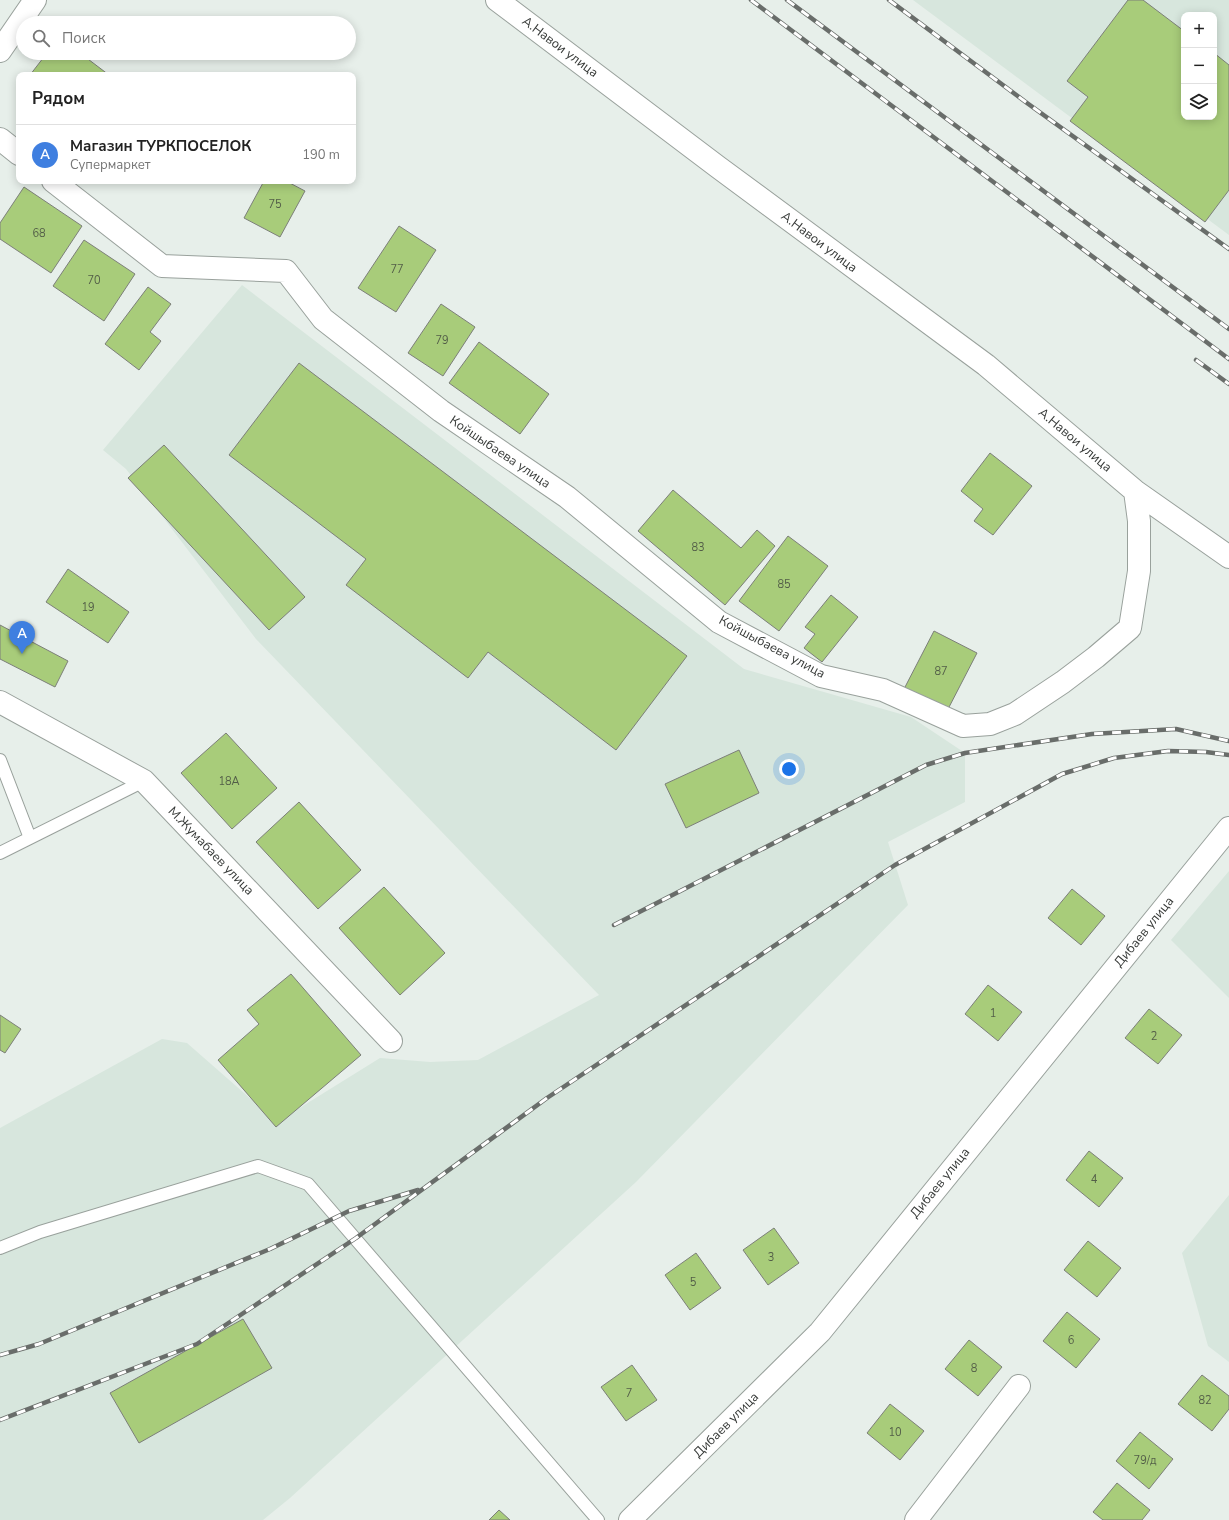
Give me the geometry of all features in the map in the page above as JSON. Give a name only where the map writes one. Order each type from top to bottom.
[{"type":"street","points":[[24,16],[35,0]]},
{"type":"street","name":"А.Навои улица","points":[[497,0],[724,171],[986,365],[1135,491],[1229,557]]},
{"type":"street","points":[[0,51],[16,28]]},
{"type":"street","points":[[0,139],[16,152]]},
{"type":"street","name":"Койшыбаева улица","points":[[58,184],[162,266],[286,271],[323,319],[441,411],[567,497],[719,622],[821,676],[883,690],[963,726],[990,724],[1015,714],[1063,682],[1130,628],[1139,571],[1139,521],[1135,491]]},
{"type":"street","name":"М.Жумабаев улица","points":[[0,702],[144,781],[391,1041]]},
{"type":"street","name":"Дибаев улица","points":[[630,1520],[820,1332],[1229,828]]},
{"type":"street","points":[[916,1520],[1019,1386]]},
{"type":"lane","points":[[0,760],[30,838]]},
{"type":"lane","points":[[0,853],[144,781]]},
{"type":"lane","points":[[0,1248],[40,1232],[258,1166],[308,1184],[598,1520]]},
{"type":"shaded area","points":[[913,0],[1229,0],[1229,235]]},
{"type":"shaded area","points":[[242,285],[744,669],[911,717],[965,753],[965,802],[888,842],[908,905],[636,1182],[290,1498],[263,1520],[0,1520],[0,1128],[162,1039],[187,1043],[277,1122],[380,1058],[430,1062],[478,1060],[599,995],[256,639],[126,469],[103,450]]},
{"type":"shaded area","points":[[1229,871],[1229,998],[1171,940]]},
{"type":"shaded area","points":[[1229,1195],[1229,1362],[1208,1346],[1182,1253]]},
{"type":"building","points":[[1128,0],[1143,0],[1181,29],[1181,120],[1217,120],[1217,55],[1229,65],[1229,190],[1205,222],[1070,121],[1088,97],[1067,81]]},
{"type":"building","points":[[42,60],[89,60],[105,72],[32,72]]},
{"type":"building","points":[[262,184],[292,184],[305,191],[280,237],[244,218]]},
{"type":"building","points":[[24,187],[82,226],[51,273],[0,239],[0,223]]},
{"type":"building","points":[[399,226],[436,250],[396,312],[358,288]]},
{"type":"building","points":[[84,240],[135,274],[104,321],[53,286]]},
{"type":"building","points":[[148,287],[171,304],[150,332],[161,341],[139,370],[105,344]]},
{"type":"building","points":[[441,304],[475,327],[443,376],[408,353]]},
{"type":"building","points":[[479,342],[549,394],[520,434],[449,383]]},
{"type":"building","points":[[299,363],[687,656],[616,750],[488,652],[468,678],[346,585],[366,559],[229,455]]},
{"type":"building","points":[[164,445],[305,597],[269,630],[128,478]]},
{"type":"building","points":[[990,453],[1032,486],[993,535],[974,521],[983,509],[961,491]]},
{"type":"building","points":[[673,490],[741,548],[757,530],[775,546],[725,605],[638,531]]},
{"type":"building","points":[[788,536],[828,566],[779,631],[739,601]]},
{"type":"building","points":[[68,569],[129,612],[108,643],[46,602]]},
{"type":"building","points":[[831,595],[858,617],[822,662],[804,648],[815,634],[805,627]]},
{"type":"building","points":[[0,625],[68,661],[55,687],[0,659]]},
{"type":"building","points":[[934,631],[977,653],[947,711],[904,689]]},
{"type":"building","points":[[226,733],[277,788],[232,829],[181,773]]},
{"type":"building","points":[[739,750],[759,793],[686,828],[665,784]]},
{"type":"building","points":[[299,802],[361,870],[318,909],[256,842]]},
{"type":"building","points":[[384,887],[445,953],[400,995],[339,928]]},
{"type":"building","points":[[1072,889],[1105,916],[1081,945],[1048,918]]},
{"type":"building","points":[[291,974],[361,1055],[276,1127],[218,1060],[259,1024],[247,1010]]},
{"type":"building","points":[[988,985],[1022,1012],[998,1041],[965,1014]]},
{"type":"building","points":[[1149,1009],[1182,1035],[1158,1064],[1125,1038]]},
{"type":"building","points":[[0,1015],[21,1029],[5,1053],[0,1050]]},
{"type":"building","points":[[1089,1151],[1123,1178],[1099,1207],[1066,1180]]},
{"type":"building","points":[[774,1228],[799,1263],[768,1285],[743,1250]]},
{"type":"building","points":[[1088,1241],[1121,1268],[1097,1297],[1064,1270]]},
{"type":"building","points":[[696,1253],[721,1288],[690,1310],[665,1275]]},
{"type":"building","points":[[1067,1312],[1100,1339],[1076,1368],[1043,1341]]},
{"type":"building","points":[[243,1319],[272,1368],[139,1443],[110,1393]]},
{"type":"building","points":[[969,1340],[1002,1367],[978,1396],[945,1369]]},
{"type":"building","points":[[632,1365],[657,1400],[626,1421],[601,1387]]},
{"type":"building","points":[[1202,1375],[1229,1396],[1229,1409],[1212,1431],[1178,1404]]},
{"type":"building","points":[[890,1404],[924,1431],[900,1460],[867,1433]]},
{"type":"building","points":[[1140,1432],[1173,1459],[1149,1489],[1116,1461]]},
{"type":"building","points":[[1117,1483],[1150,1510],[1142,1520],[1103,1520],[1093,1512]]},
{"type":"building","points":[[499,1510],[510,1520],[489,1520]]},
{"type":"railway","points":[[751,0],[1229,359]]},
{"type":"railway","points":[[787,0],[1229,329]]},
{"type":"railway","points":[[889,0],[1027,103],[1229,249]]},
{"type":"railway","points":[[1196,360],[1229,384]]},
{"type":"railway","points":[[614,925],[926,765],[965,753],[1092,734],[1176,729],[1229,741]]},
{"type":"railway","points":[[0,1420],[197,1344],[356,1238],[547,1098],[895,865],[1062,774],[1114,758],[1168,751],[1206,752],[1229,755]]},
{"type":"railway","points":[[0,1355],[39,1344],[270,1249],[349,1211],[418,1190]]},
{"type":"place","name":"Магазин ТУРКПОСЕЛОК","points":[[22,654]]}]
